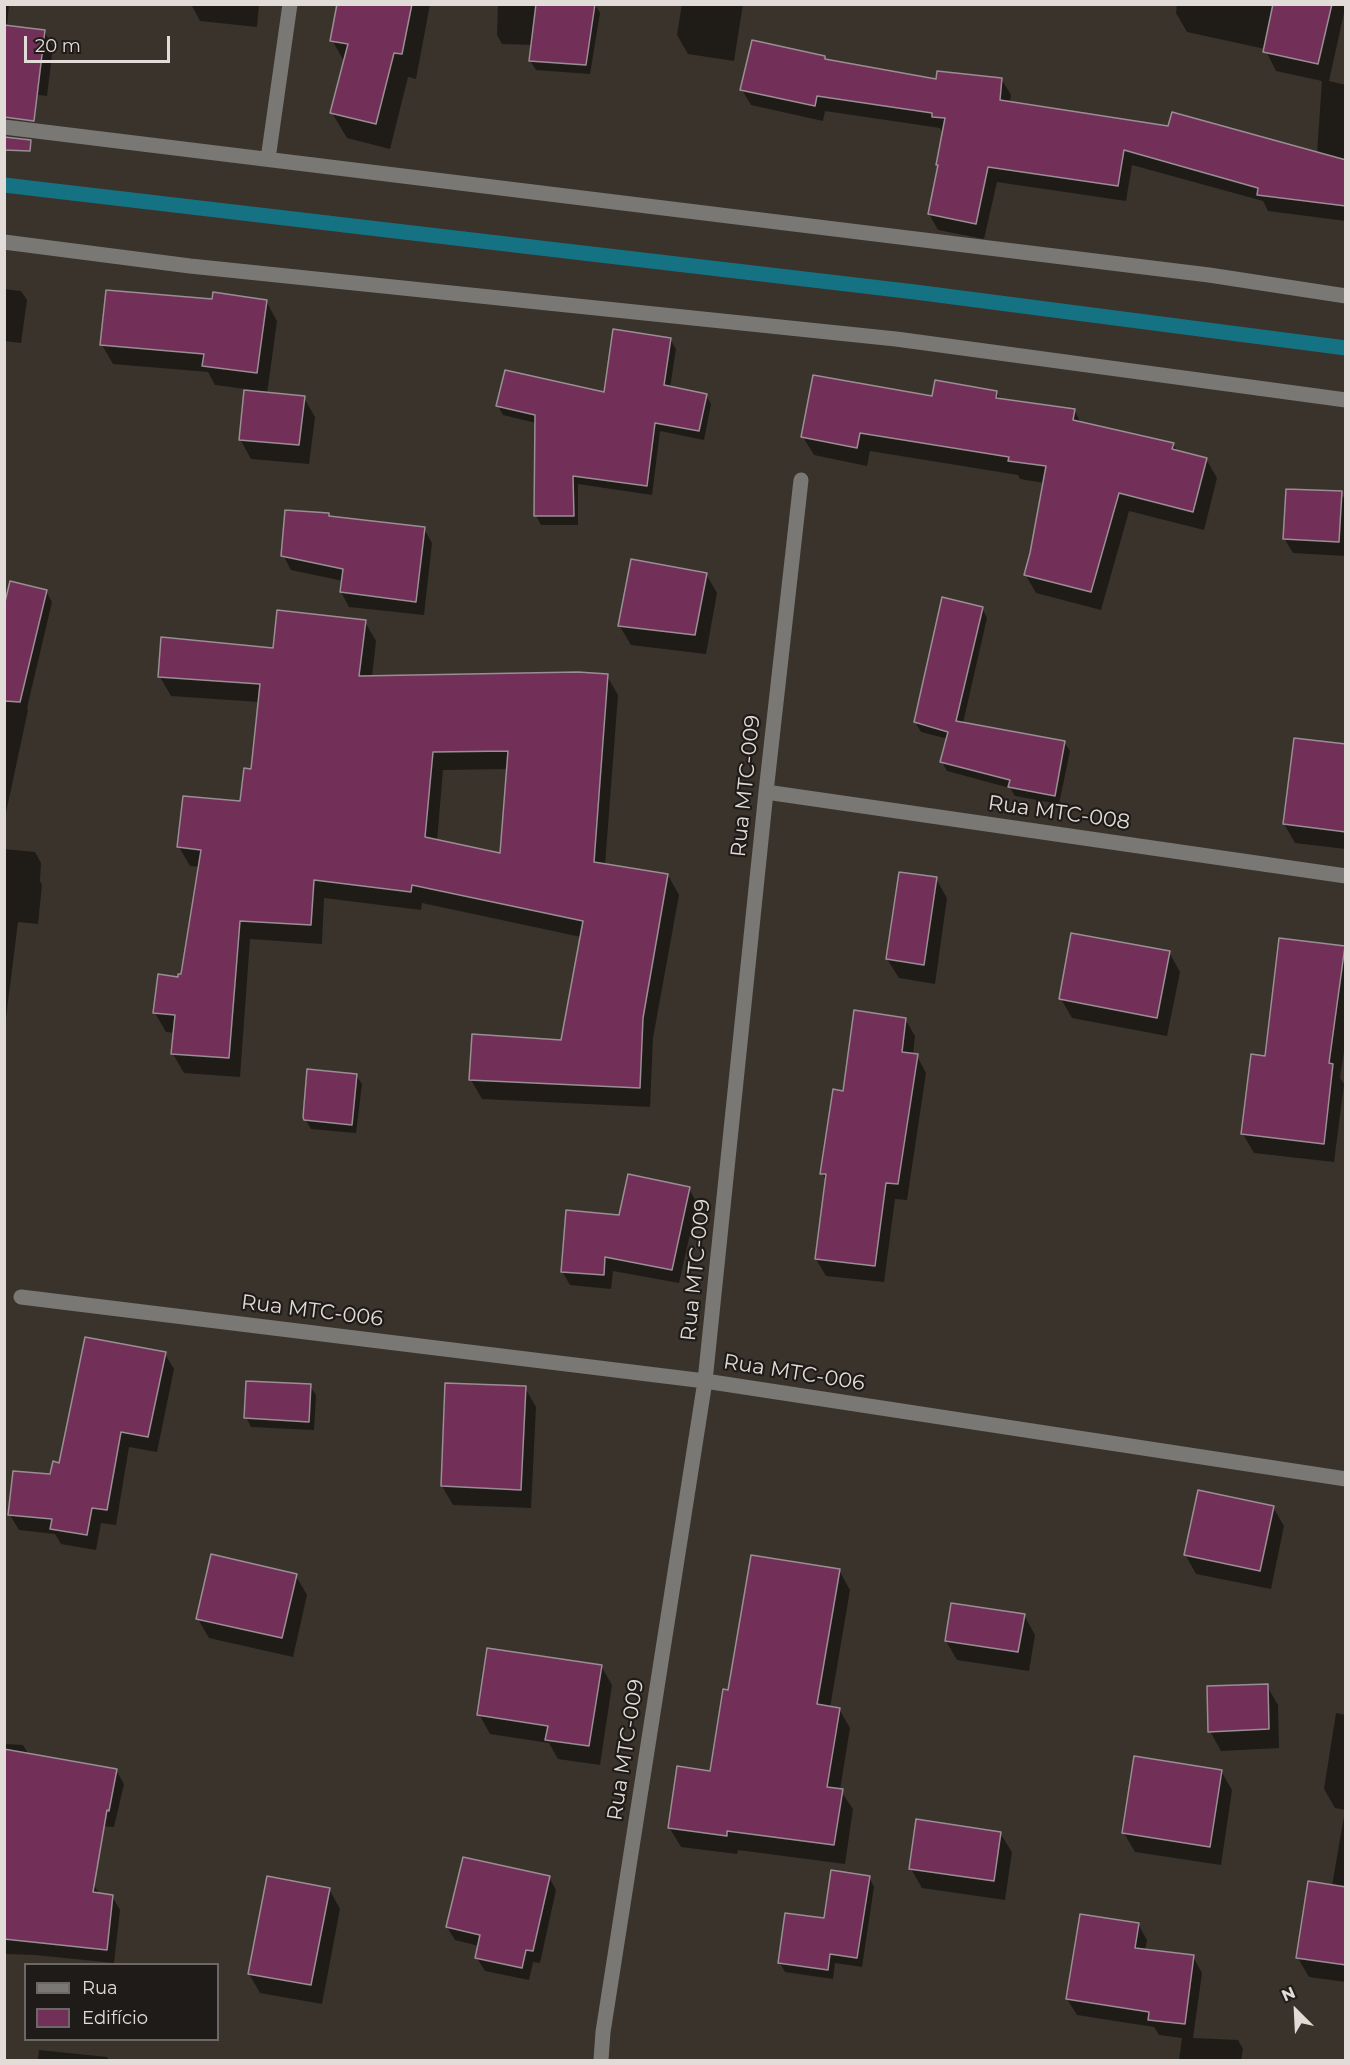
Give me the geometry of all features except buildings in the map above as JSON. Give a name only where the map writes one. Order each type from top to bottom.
[{"type":"street","points":[[268,159],[290,4]]},
{"type":"street","points":[[4,127],[1209,275],[1346,296]]},
{"type":"street","points":[[4,242],[190,266],[896,339],[1346,400]]},
{"type":"street","name":"Rua MTC-009","points":[[601,2061],[606,2008],[705,1381],[801,480]]},
{"type":"street","name":"Rua MTC-008","points":[[766,792],[1346,876]]},
{"type":"street","name":"Rua MTC-006","points":[[21,1297],[705,1381],[1346,1479]]},
{"type":"waterway","points":[[4,185],[915,292],[1346,348]]}]
